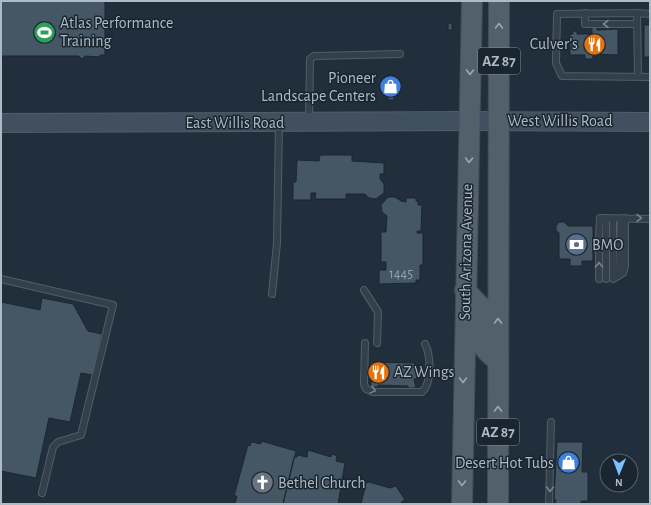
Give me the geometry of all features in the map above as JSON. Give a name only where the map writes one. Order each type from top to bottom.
[{"type":"main road","name":"South Arizona Avenue","points":[[462,504],[465,290],[472,1]]},
{"type":"main road","name":"South Arizona Avenue","points":[[498,504],[499,1]]},
{"type":"main road","points":[[465,290],[480,306],[481,345],[489,355],[498,360]]},
{"type":"street","name":"West Willis Road","points":[[470,121],[650,122]]},
{"type":"street","name":"East Willis Road","points":[[1,123],[309,123],[470,121]]},
{"type":"lane","points":[[650,14],[556,14],[556,63],[562,76],[650,77]]},
{"type":"lane","points":[[585,14],[586,24],[637,24]]},
{"type":"lane","points":[[637,14],[638,77]]},
{"type":"lane","points":[[309,123],[310,59],[314,56],[400,54]]},
{"type":"lane","points":[[272,294],[277,243],[279,123]]},
{"type":"lane","points":[[603,239],[600,218],[650,218]]},
{"type":"lane","points":[[613,218],[613,238]]},
{"type":"lane","points":[[606,279],[619,267],[623,218]]},
{"type":"lane","points":[[606,279],[606,251],[606,279]]},
{"type":"lane","points":[[1,280],[113,305],[81,435],[58,442],[53,447],[42,493]]},
{"type":"lane","points":[[364,290],[378,312],[377,343]]},
{"type":"lane","points":[[364,343],[364,384],[366,389],[373,392],[422,392],[428,384],[428,351],[425,344]]},
{"type":"lane","points":[[549,504],[551,422]]},
{"type":"building","points":[[1,1],[105,1],[105,55],[100,55],[100,57],[85,56],[82,59],[79,56],[1,56]]},
{"type":"building","points":[[452,23],[452,30],[448,30],[448,24]]},
{"type":"building","points":[[644,25],[650,25],[650,57],[644,57]]},
{"type":"building","name":"Culver's","points":[[592,26],[597,26],[597,30],[618,29],[618,55],[593,54],[593,59],[585,59],[585,55],[570,55],[570,34],[573,34],[573,31],[577,31],[577,34],[592,34]]},
{"type":"building","name":"Pioneer Landscape Centers","points":[[388,75],[394,75],[394,100],[388,100]]},
{"type":"building","points":[[320,155],[352,155],[352,161],[384,163],[384,174],[380,174],[380,179],[384,184],[384,193],[376,199],[369,198],[365,194],[346,194],[346,199],[315,199],[316,193],[311,193],[311,200],[293,200],[293,182],[296,182],[297,160],[319,161]]},
{"type":"building","points":[[388,197],[395,197],[406,202],[406,198],[416,198],[418,205],[422,205],[421,231],[417,231],[417,233],[423,233],[423,265],[420,265],[420,280],[416,280],[416,283],[379,284],[379,270],[386,270],[386,262],[381,262],[381,232],[386,232],[387,216],[382,212],[381,205]]},
{"type":"building","name":"BMO","points":[[559,222],[564,222],[568,226],[593,226],[593,261],[582,261],[582,266],[570,266],[570,259],[559,259],[559,233],[556,230],[556,226]]},
{"type":"building","points":[[593,237],[615,237],[615,253],[593,253]]},
{"type":"building","points":[[42,298],[73,304],[88,331],[102,334],[93,375],[81,373],[70,422],[49,418],[36,478],[1,471],[1,302],[40,310]]},
{"type":"building","points":[[371,362],[415,363],[415,366],[417,366],[417,379],[414,379],[416,388],[408,388],[408,386],[378,385],[378,387],[371,387],[369,365],[371,365]]},
{"type":"building","name":"Bethel Church","points":[[261,441],[296,451],[283,504],[235,504],[237,496],[234,496],[248,445],[250,446],[251,442],[261,444]]},
{"type":"building","points":[[557,442],[583,442],[582,472],[588,472],[588,501],[581,501],[581,504],[555,504]]},
{"type":"building","points":[[308,450],[331,457],[332,454],[337,456],[336,461],[345,463],[338,504],[283,504],[294,457],[297,457],[297,455],[307,457]]},
{"type":"building","points":[[369,482],[390,488],[396,486],[405,500],[401,502],[402,504],[361,504],[366,483]]},
{"type":"place","name":"Atlas Performance Training","points":[[44,32]]},
{"type":"place","name":"Culver's","points":[[594,44]]},
{"type":"place","name":"Pioneer Landscape Centers","points":[[391,87]]},
{"type":"place","name":"BMO","points":[[576,245]]},
{"type":"place","name":"AZ Wings","points":[[378,372]]},
{"type":"place","name":"Desert Hot Tubs","points":[[569,463]]},
{"type":"place","name":"Bethel Church","points":[[263,483]]}]
